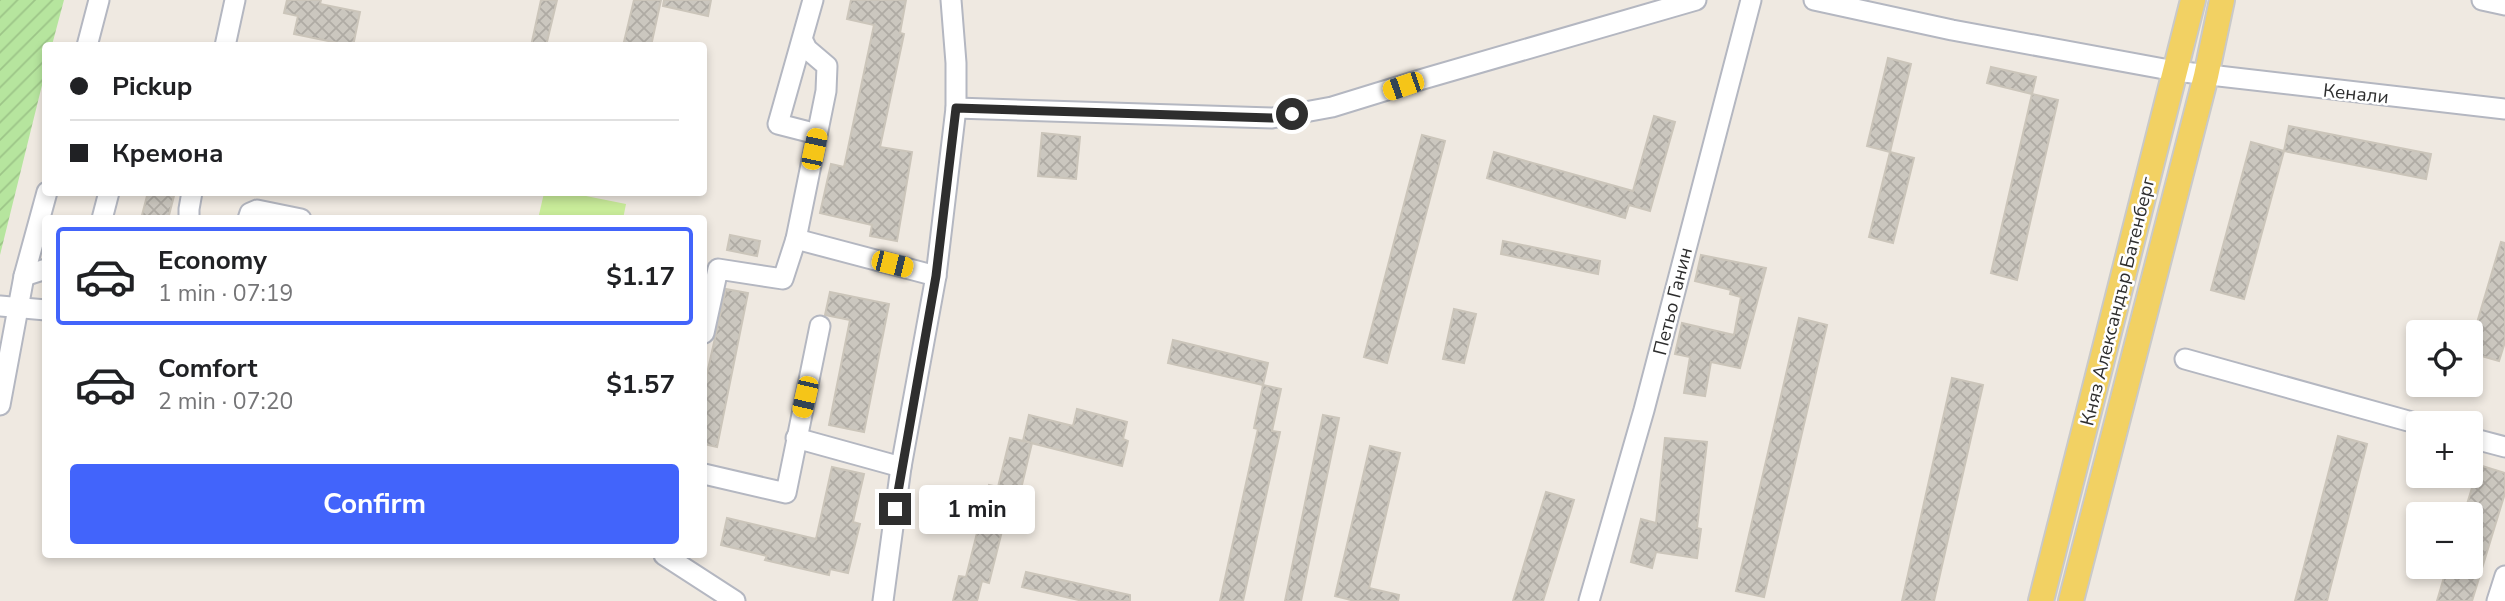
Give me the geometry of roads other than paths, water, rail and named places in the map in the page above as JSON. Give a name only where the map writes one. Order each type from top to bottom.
[{"type":"main road","name":"Княз Александър Батенберг","points":[[2041,601],[2193,0]]},
{"type":"main road","name":"Княз Александър Батенберг","points":[[2071,601],[2206,76],[2222,0]]},
{"type":"street","points":[[90,42],[99,0]]},
{"type":"street","points":[[226,42],[235,0]]},
{"type":"street","points":[[813,0],[778,124],[817,134]]},
{"type":"street","points":[[883,601],[901,467],[936,276],[956,108],[951,0]]},
{"type":"street","points":[[956,108],[1272,118],[1332,107],[1384,93],[1423,79],[1696,0]]},
{"type":"street","name":"Петьо Ганин","points":[[1589,601],[1644,410],[1751,0]]},
{"type":"street","name":"Кенали","points":[[1814,0],[1952,30],[2206,76],[2505,109]]},
{"type":"street","points":[[2482,0],[2505,5]]},
{"type":"street","points":[[707,320],[718,270],[783,279],[796,239],[826,91],[827,66],[807,49],[803,41]]},
{"type":"street","points":[[0,405],[9,307],[24,276],[46,196]]},
{"type":"street","points":[[103,215],[108,196]]},
{"type":"street","points":[[189,215],[191,196]]},
{"type":"street","points":[[249,215],[257,210],[281,215]]},
{"type":"street","points":[[796,239],[936,276]]},
{"type":"street","points":[[24,276],[42,270]]},
{"type":"street","points":[[9,307],[42,310]]},
{"type":"street","points":[[707,475],[786,493],[820,326]]},
{"type":"street","points":[[2185,359],[2406,420]]},
{"type":"street","points":[[796,438],[901,467]]},
{"type":"street","points":[[2483,441],[2505,447]]},
{"type":"street","points":[[669,558],[735,601]]},
{"type":"street","points":[[2497,601],[2505,576]]}]
